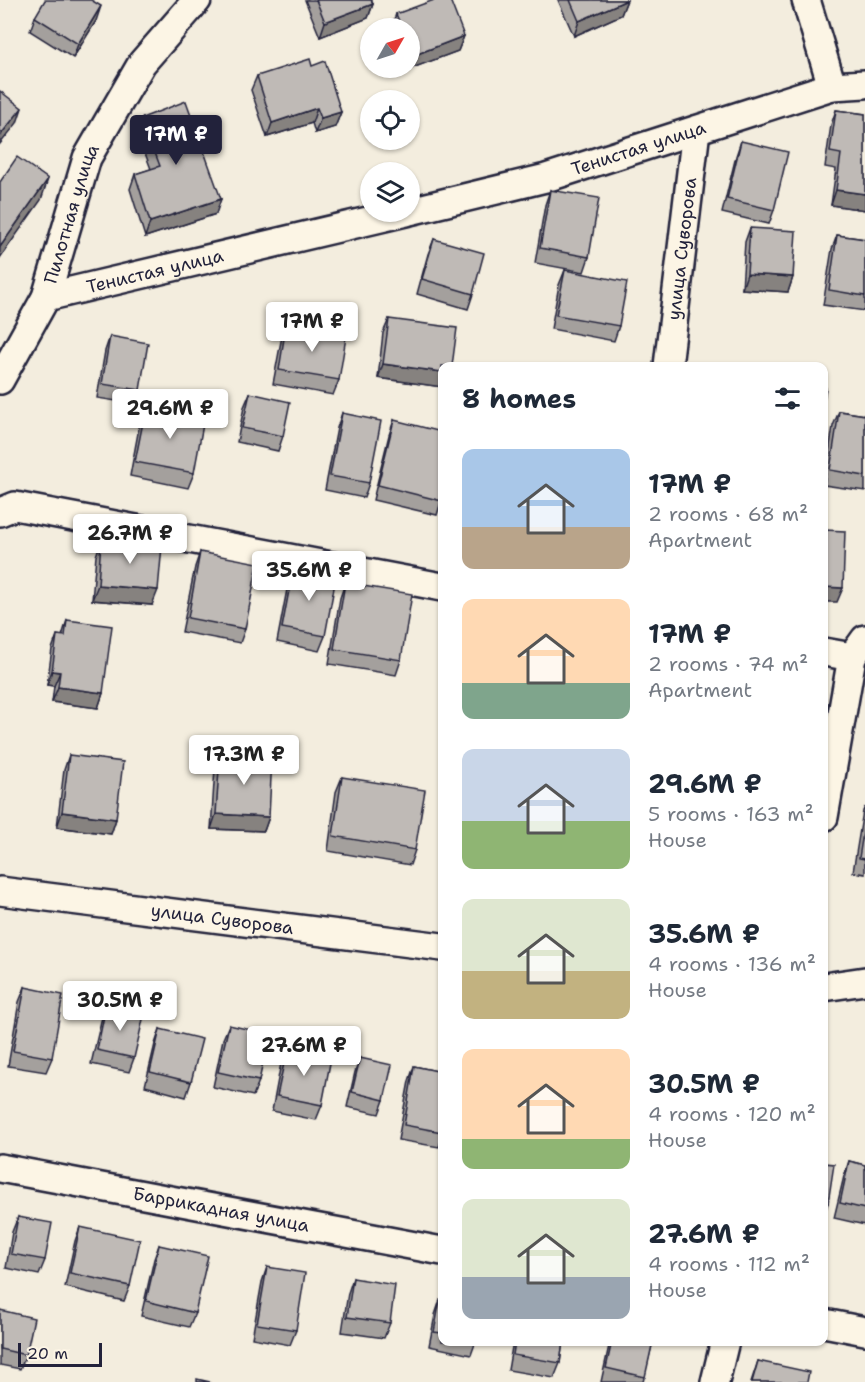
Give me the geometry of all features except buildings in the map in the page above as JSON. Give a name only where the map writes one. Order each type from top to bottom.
[{"type":"street","name":"Пилотная улица","points":[[0,380],[45,297],[87,158],[142,63],[197,0]]},
{"type":"street","points":[[806,0],[832,86]]},
{"type":"street","name":"Тенистая улица","points":[[420,208],[546,178],[832,86],[865,84]]},
{"type":"street","name":"улица Суворова","points":[[668,362],[696,130]]},
{"type":"street","name":"Тенистая улица","points":[[45,297],[362,222]]},
{"type":"street","points":[[0,512],[15,506],[438,586]]},
{"type":"street","points":[[828,652],[858,648],[828,797]]},
{"type":"street","name":"улица Суворова","points":[[0,891],[438,946]]},
{"type":"street","points":[[828,986],[865,981]]},
{"type":"street","name":"Баррикадная улица","points":[[0,1168],[438,1250]]},
{"type":"street","points":[[828,1324],[865,1331]]},
{"type":"street","points":[[715,1382],[724,1346]]}]
